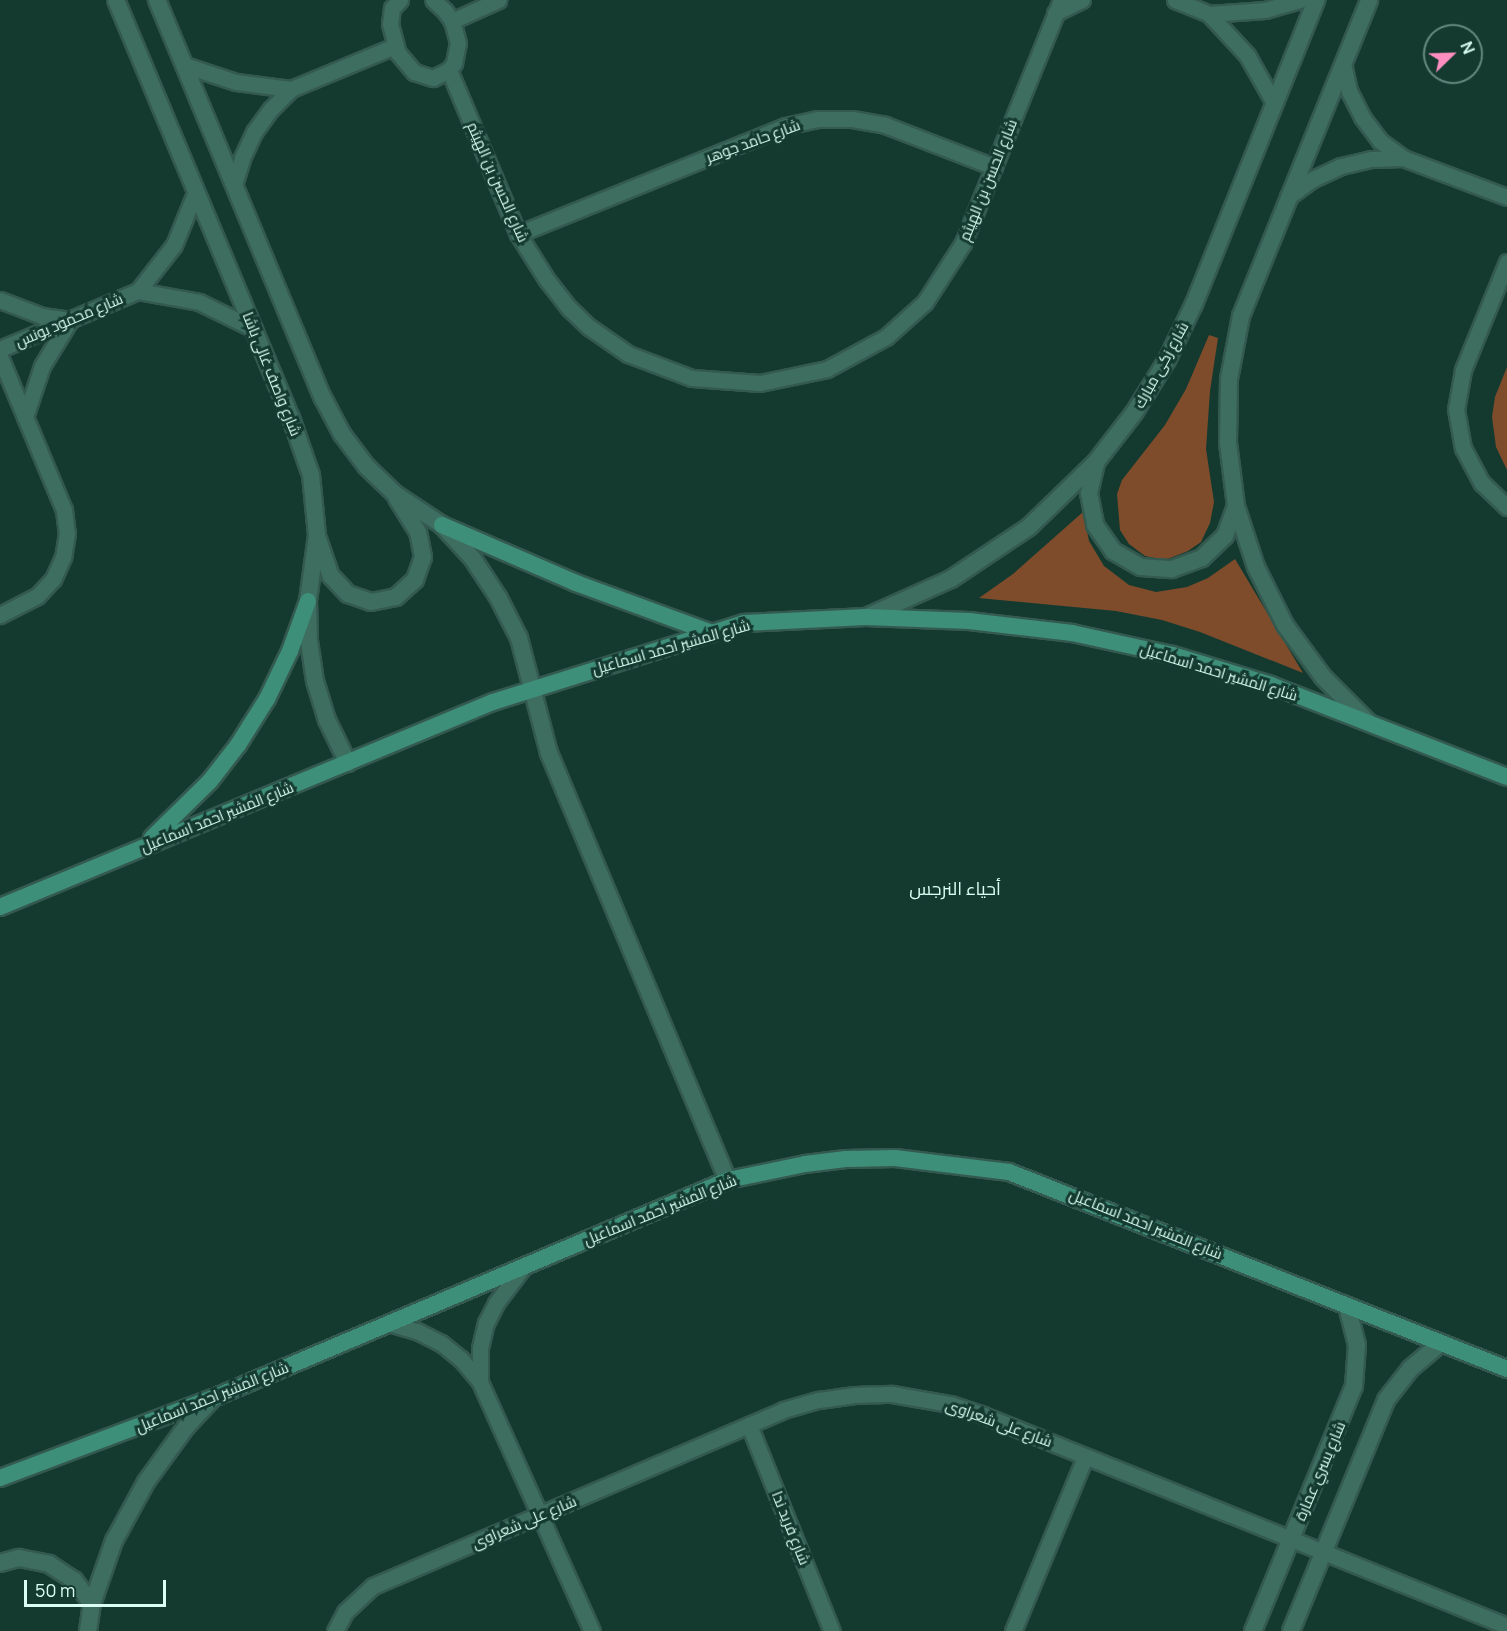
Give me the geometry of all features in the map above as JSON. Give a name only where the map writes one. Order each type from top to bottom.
[{"type":"main road","points":[[442,525],[576,583],[712,633]]},
{"type":"main road","points":[[144,846],[210,781],[238,745],[276,680],[290,651],[308,601]]},
{"type":"main road","name":"شارع المشير احمد اسماعيل","points":[[0,907],[533,687],[744,623],[866,617],[969,621],[1072,633],[1173,654],[1271,685],[1507,777]]},
{"type":"main road","name":"شارع المشير احمد اسماعيل","points":[[0,1478],[213,1398],[728,1180],[805,1164],[846,1159],[895,1158],[1010,1172],[1507,1369]]},
{"type":"street","name":"شارع واصف غالى باشا","points":[[116,0],[291,418],[310,475],[317,535],[308,601],[309,641],[315,681],[327,720],[348,763]]},
{"type":"street","points":[[157,0],[323,398],[342,434],[366,466],[395,494],[442,525],[473,559],[498,597],[519,638],[549,753],[728,1180]]},
{"type":"street","points":[[400,0],[392,9],[390,24],[395,46],[405,63],[423,77],[433,78],[449,70],[454,63],[458,43],[452,21],[433,0]]},
{"type":"street","points":[[452,21],[498,0]]},
{"type":"street","points":[[1058,7],[1082,0]]},
{"type":"street","points":[[1175,0],[1209,14],[1247,55],[1274,103]]},
{"type":"street","points":[[1209,14],[1265,10],[1301,0]]},
{"type":"street","name":"شارع زكى مبارك","points":[[866,617],[951,579],[991,555],[1029,527],[1096,462],[1134,413],[1167,360],[1194,304],[1316,0]]},
{"type":"street","points":[[1368,722],[1323,676],[1285,625],[1256,567],[1236,506],[1228,443],[1229,379],[1241,316],[1369,0]]},
{"type":"street","name":"شارع الحسن بن الهيثم","points":[[449,70],[518,234],[547,280],[569,308],[589,327],[628,354],[692,378],[760,384],[826,369],[886,337],[925,302],[963,243],[1058,7]]},
{"type":"street","points":[[234,185],[242,158],[255,132],[271,109],[291,89],[395,46]]},
{"type":"street","points":[[1343,63],[1349,91],[1362,117],[1380,141],[1403,159],[1507,197]]},
{"type":"street","points":[[184,65],[236,82],[291,89]]},
{"type":"street","name":"شارع حامد جوهر","points":[[518,234],[785,126],[818,119],[852,119],[885,126],[994,167]]},
{"type":"street","points":[[1288,197],[1313,179],[1341,166],[1371,159],[1403,159]]},
{"type":"street","name":"شارع محمود يونس","points":[[0,349],[138,291],[174,245],[196,191]]},
{"type":"street","points":[[1507,262],[1462,370],[1456,409],[1463,448],[1482,483],[1507,507]]},
{"type":"street","name":"شارع محمود يونس","points":[[138,291],[199,302],[254,329]]},
{"type":"street","points":[[0,300],[42,316],[70,320],[42,366],[25,417]]},
{"type":"street","points":[[0,357],[64,510],[67,534],[63,557],[53,579],[37,596],[0,615]]},
{"type":"street","points":[[1096,462],[1089,493],[1095,525],[1113,551],[1141,567],[1172,569],[1202,558],[1224,536],[1236,506]]},
{"type":"street","points":[[317,535],[331,576],[348,594],[372,602],[396,597],[415,580],[423,557],[418,532],[395,494]]},
{"type":"street","points":[[480,1382],[480,1348],[486,1323],[496,1303],[524,1266]]},
{"type":"street","name":"شارع يسري عمارة","points":[[1253,1631],[1354,1386],[1358,1345],[1347,1306]]},
{"type":"street","points":[[392,1324],[417,1331],[441,1343],[461,1359],[480,1382],[592,1631]]},
{"type":"street","points":[[1291,1631],[1386,1400],[1410,1369],[1440,1344]]},
{"type":"street","name":"شارع على شعراوى","points":[[335,1631],[345,1612],[373,1586],[783,1410],[819,1400],[855,1395],[892,1394],[950,1404],[1507,1626]]},
{"type":"street","points":[[88,1631],[92,1604],[114,1541],[146,1482],[186,1427],[213,1398]]},
{"type":"street","name":"شارع فريد ندا","points":[[749,1425],[832,1631]]},
{"type":"street","points":[[1013,1631],[1085,1456]]},
{"type":"street","points":[[0,1563],[19,1558],[49,1564],[74,1580],[92,1604]]},
{"type":"shaded area","points":[[1209,335],[1218,338],[1210,391],[1206,449],[1214,502],[1210,523],[1201,542],[1188,551],[1165,560],[1145,556],[1129,544],[1120,530],[1117,494],[1122,480],[1165,425],[1186,389]]},
{"type":"shaded area","points":[[1507,367],[1507,470],[1496,447],[1492,417],[1495,397]]},
{"type":"shaded area","points":[[1083,512],[1089,541],[1104,566],[1129,585],[1156,592],[1187,587],[1208,578],[1235,559],[1303,673],[1200,632],[1162,620],[1116,611],[979,598],[1013,574]]},
{"type":"district","name":"أحياء النرجس","points":[[955,888]]}]
